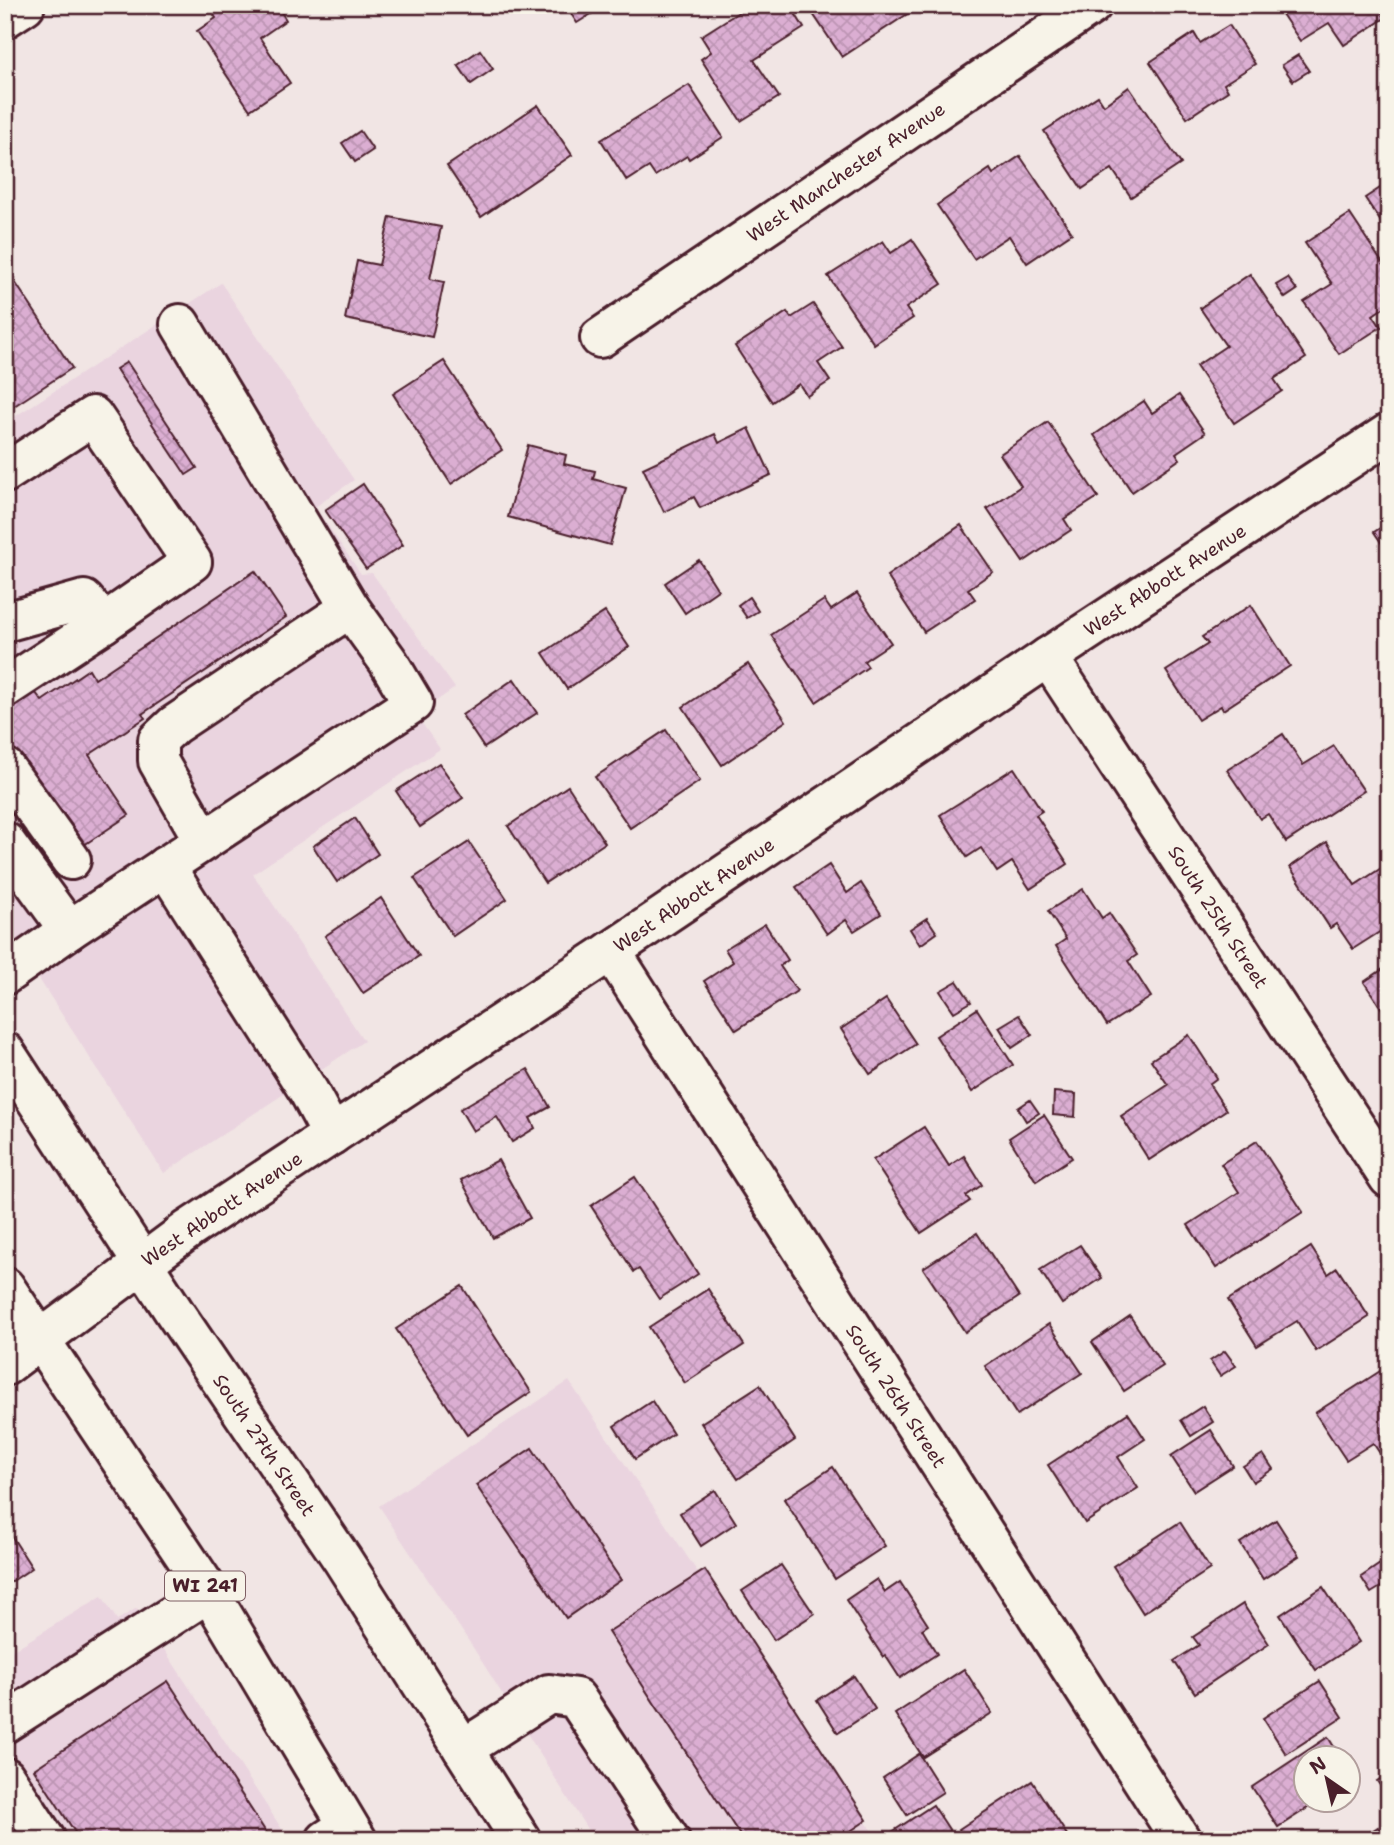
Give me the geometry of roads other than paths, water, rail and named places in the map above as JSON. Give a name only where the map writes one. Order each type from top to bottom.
[{"type":"street","points":[[5,18],[24,5]]},
{"type":"street","name":"West Manchester Avenue","points":[[600,338],[1092,5]]},
{"type":"street","points":[[5,975],[413,703],[388,661],[350,608],[180,324]]},
{"type":"street","points":[[5,473],[93,416],[192,562],[5,688]]},
{"type":"street","name":"West Abbott Avenue","points":[[5,1366],[189,1229],[1389,433]]},
{"type":"street","points":[[5,622],[84,600],[104,623]]},
{"type":"street","points":[[204,841],[158,761],[158,740],[174,725],[350,608]]},
{"type":"street","name":"South 25th Street","points":[[1048,657],[1389,1178]]},
{"type":"street","points":[[5,768],[71,860]]},
{"type":"street","points":[[5,842],[69,930]]},
{"type":"street","points":[[165,866],[309,1092],[332,1135]]},
{"type":"street","name":"South 26th Street","points":[[611,951],[1181,1840]]},
{"type":"street","name":"South 27th Street","points":[[5,1052],[342,1559],[521,1840]]},
{"type":"street","points":[[5,1087],[52,1126]]},
{"type":"street","name":"WI 241","points":[[5,1287],[209,1592],[343,1835]]},
{"type":"street","points":[[5,1723],[209,1592]]},
{"type":"street","points":[[463,1749],[549,1693],[576,1698],[670,1840]]},
{"type":"street","points":[[5,1777],[46,1840]]}]
